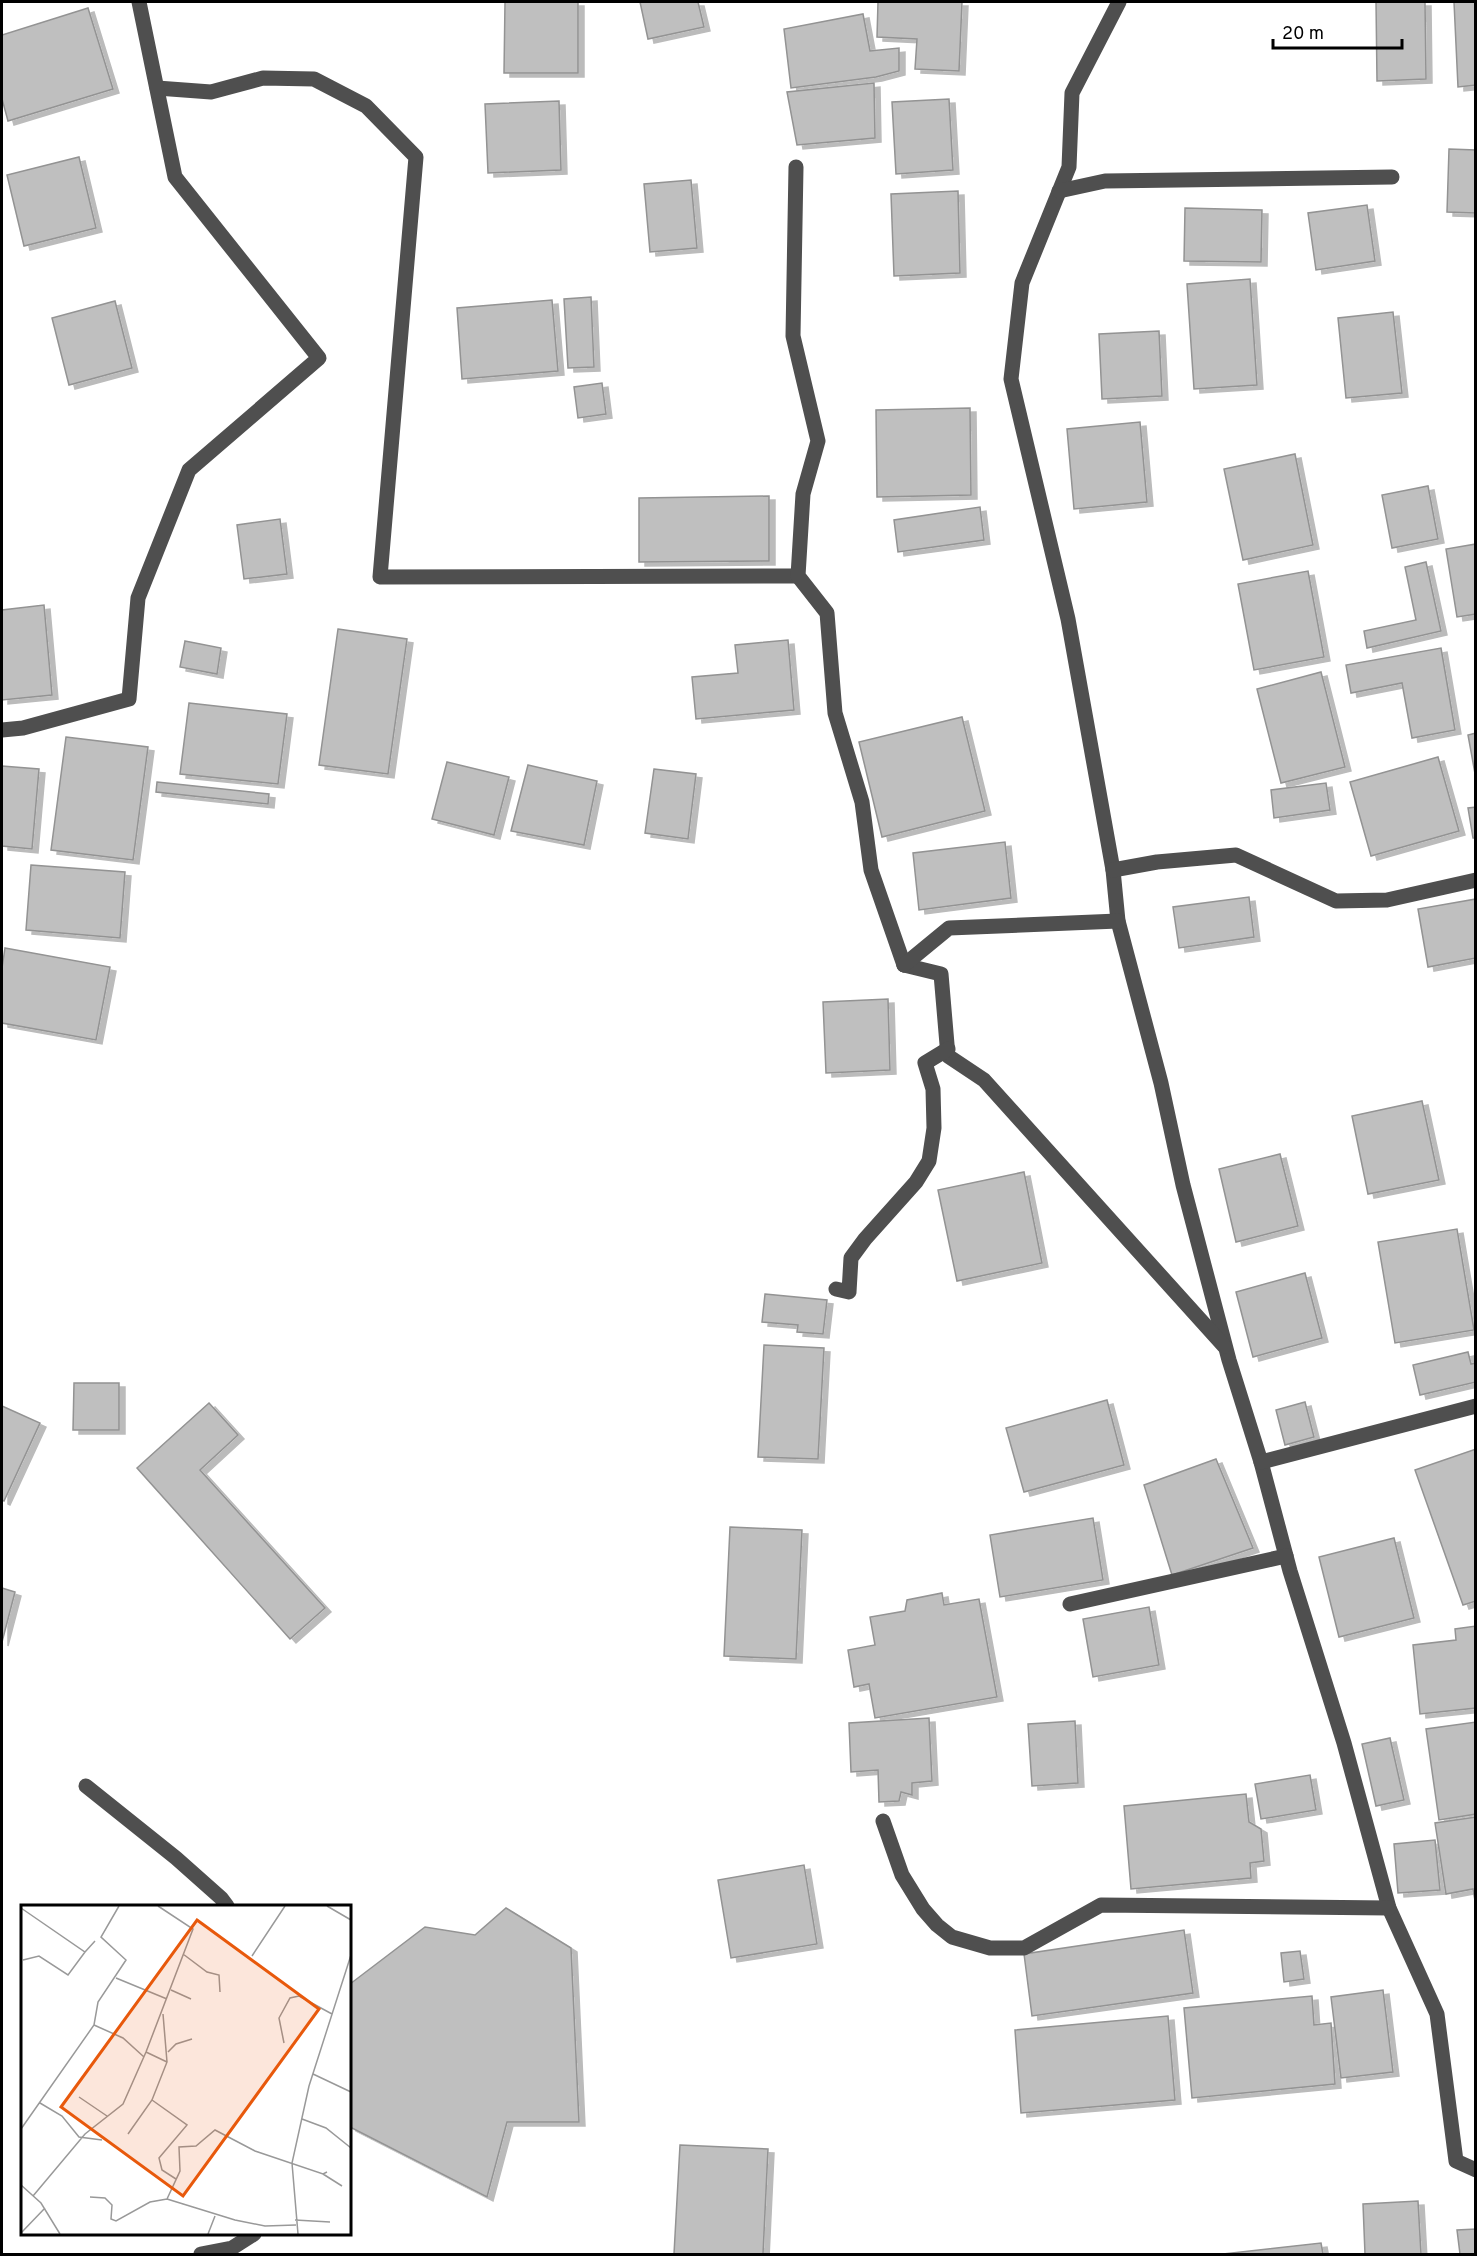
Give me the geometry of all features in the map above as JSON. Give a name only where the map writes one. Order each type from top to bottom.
[{"type":"street","points":[[2,730],[23,728],[129,699],[138,598],[189,470],[319,358],[175,177],[139,2]]},
{"type":"street","points":[[1119,2],[1072,93],[1069,167],[1022,283],[1011,379],[1068,620],[1113,870],[1118,921],[1161,1083],[1184,1185],[1226,1348],[1286,1556],[1344,1743],[1389,1908],[1437,2014],[1456,2162],[1476,2170]]},
{"type":"street","points":[[157,88],[211,92],[263,78],[314,79],[366,106],[416,157],[380,577],[798,576]]},
{"type":"street","points":[[796,167],[793,336],[818,441],[803,494],[798,576],[828,613],[835,713],[862,802],[871,870],[904,965]]},
{"type":"street","points":[[1059,191],[1106,181],[1392,177]]},
{"type":"street","points":[[1113,870],[1156,861],[1236,855],[1336,900],[1387,900],[1476,880]]},
{"type":"street","points":[[904,965],[949,928],[1118,921]]},
{"type":"street","points":[[904,965],[941,974],[948,1056],[984,1080],[1226,1348]]},
{"type":"street","points":[[836,1289],[849,1292],[851,1258],[916,1182],[929,1161],[934,1128],[933,1089],[925,1064],[948,1049]]},
{"type":"street","points":[[1260,1461],[1476,1406]]},
{"type":"street","points":[[1070,1604],[1286,1556]]},
{"type":"street","points":[[86,1786],[177,1858],[226,1905]]},
{"type":"street","points":[[883,1821],[902,1875],[923,1909],[952,1937],[990,1948],[1024,1948],[1101,1905],[1389,1908]]},
{"type":"street","points":[[201,2254],[232,2248],[252,2235]]},
{"type":"building","points":[[505,2],[578,2],[578,73],[504,73]]},
{"type":"building","points":[[640,2],[698,2],[704,27],[648,39]]},
{"type":"building","points":[[878,2],[962,2],[959,71],[915,69],[917,39],[877,37]]},
{"type":"building","points":[[1376,2],[1425,2],[1426,79],[1377,81]]},
{"type":"building","points":[[1454,2],[1476,2],[1476,85],[1458,87]]},
{"type":"building","points":[[88,8],[113,89],[8,121],[2,99],[2,35]]},
{"type":"building","points":[[863,14],[870,51],[899,48],[899,71],[876,77],[791,88],[784,29]]},
{"type":"building","points":[[874,83],[875,138],[797,145],[787,92]]},
{"type":"building","points":[[949,99],[953,170],[896,174],[892,102]]},
{"type":"building","points":[[559,101],[561,170],[488,173],[485,104]]},
{"type":"building","points":[[1449,149],[1476,150],[1476,213],[1447,212]]},
{"type":"building","points":[[79,157],[96,228],[24,246],[7,175]]},
{"type":"building","points":[[691,180],[697,248],[650,252],[644,184]]},
{"type":"building","points":[[958,191],[960,273],[894,276],[891,194]]},
{"type":"building","points":[[1367,205],[1375,261],[1316,270],[1308,213]]},
{"type":"building","points":[[1185,208],[1262,210],[1261,262],[1184,261]]},
{"type":"building","points":[[1250,279],[1257,385],[1194,389],[1187,284]]},
{"type":"building","points":[[591,297],[594,367],[568,368],[564,299]]},
{"type":"building","points":[[552,300],[558,371],[462,379],[457,308]]},
{"type":"building","points":[[115,301],[132,368],[69,385],[52,318]]},
{"type":"building","points":[[1393,312],[1402,393],[1346,398],[1338,318]]},
{"type":"building","points":[[1159,331],[1162,396],[1102,399],[1099,334]]},
{"type":"building","points":[[602,383],[606,414],[578,418],[574,387]]},
{"type":"building","points":[[970,408],[971,495],[877,497],[876,410]]},
{"type":"building","points":[[1140,422],[1147,502],[1074,509],[1067,429]]},
{"type":"building","points":[[1295,454],[1313,545],[1243,560],[1224,469]]},
{"type":"building","points":[[1428,486],[1438,539],[1392,548],[1382,495]]},
{"type":"building","points":[[769,496],[769,561],[639,562],[639,498]]},
{"type":"building","points":[[980,507],[984,540],[898,552],[894,520]]},
{"type":"building","points":[[280,519],[287,574],[244,579],[237,525]]},
{"type":"building","points":[[1476,544],[1476,614],[1457,617],[1446,549]]},
{"type":"building","points":[[1426,562],[1441,631],[1367,648],[1364,631],[1416,620],[1405,567]]},
{"type":"building","points":[[1308,571],[1324,657],[1254,670],[1238,584]]},
{"type":"building","points":[[44,605],[52,695],[2,700],[2,610]]},
{"type":"building","points":[[338,629],[407,639],[388,774],[319,765]]},
{"type":"building","points":[[788,640],[794,710],[696,719],[692,677],[738,673],[735,645]]},
{"type":"building","points":[[185,641],[221,648],[217,674],[180,667]]},
{"type":"building","points":[[1441,648],[1455,730],[1412,738],[1402,683],[1351,693],[1346,665]]},
{"type":"building","points":[[1321,672],[1345,767],[1281,783],[1257,689]]},
{"type":"building","points":[[189,703],[287,714],[278,784],[180,774]]},
{"type":"building","points":[[962,717],[985,811],[882,837],[859,742]]},
{"type":"building","points":[[1476,733],[1476,779],[1468,735]]},
{"type":"building","points":[[66,737],[148,747],[133,860],[51,850]]},
{"type":"building","points":[[1438,757],[1459,831],[1371,856],[1350,782]]},
{"type":"building","points":[[447,762],[509,777],[494,835],[432,819]]},
{"type":"building","points":[[528,765],[597,781],[584,845],[511,831]]},
{"type":"building","points":[[2,766],[39,769],[32,849],[2,846]]},
{"type":"building","points":[[654,769],[696,774],[688,839],[645,833]]},
{"type":"building","points":[[157,782],[269,794],[268,804],[156,792]]},
{"type":"building","points":[[1326,783],[1330,810],[1274,818],[1271,790]]},
{"type":"building","points":[[1476,807],[1476,838],[1473,838],[1468,808]]},
{"type":"building","points":[[1005,842],[1011,898],[919,910],[913,853]]},
{"type":"building","points":[[31,865],[125,872],[120,938],[26,930]]},
{"type":"building","points":[[1249,897],[1254,937],[1179,948],[1173,907]]},
{"type":"building","points":[[1476,899],[1476,958],[1428,967],[1418,909]]},
{"type":"building","points":[[5,948],[110,967],[96,1040],[2,1023],[2,968]]},
{"type":"building","points":[[888,999],[890,1070],[826,1073],[823,1002]]},
{"type":"building","points":[[1422,1101],[1439,1180],[1368,1194],[1352,1116]]},
{"type":"building","points":[[1280,1154],[1298,1226],[1236,1242],[1219,1169]]},
{"type":"building","points":[[1024,1172],[1042,1263],[957,1281],[938,1190]]},
{"type":"building","points":[[1457,1229],[1474,1330],[1395,1343],[1378,1242]]},
{"type":"building","points":[[1305,1273],[1322,1338],[1253,1357],[1236,1292]]},
{"type":"building","points":[[765,1294],[827,1300],[823,1334],[797,1332],[798,1325],[762,1322]]},
{"type":"building","points":[[764,1345],[824,1348],[818,1459],[758,1457]]},
{"type":"building","points":[[1468,1352],[1471,1364],[1476,1363],[1476,1382],[1420,1395],[1413,1365]]},
{"type":"building","points":[[74,1383],[119,1383],[119,1430],[73,1430]]},
{"type":"building","points":[[1107,1400],[1124,1465],[1024,1492],[1006,1428]]},
{"type":"building","points":[[1305,1402],[1314,1437],[1285,1445],[1276,1410]]},
{"type":"building","points":[[209,1403],[238,1435],[200,1470],[325,1608],[290,1639],[137,1468]]},
{"type":"building","points":[[2,1406],[40,1423],[4,1501],[2,1500]]},
{"type":"building","points":[[1476,1449],[1476,1601],[1463,1605],[1415,1470]]},
{"type":"building","points":[[1216,1459],[1253,1548],[1172,1575],[1144,1485]]},
{"type":"building","points":[[1093,1518],[1103,1580],[1000,1597],[990,1535]]},
{"type":"building","points":[[730,1527],[802,1530],[796,1659],[724,1656]]},
{"type":"building","points":[[1394,1538],[1414,1618],[1339,1637],[1319,1557]]},
{"type":"building","points":[[2,1588],[15,1592],[2,1642]]},
{"type":"building","points":[[942,1593],[944,1605],[979,1599],[997,1697],[875,1718],[869,1684],[854,1687],[848,1650],[875,1645],[870,1617],[905,1611],[907,1600]]},
{"type":"building","points":[[1149,1607],[1159,1665],[1093,1677],[1083,1619]]},
{"type":"building","points":[[1476,1626],[1476,1708],[1420,1714],[1413,1645],[1456,1640],[1455,1629]]},
{"type":"building","points":[[929,1718],[932,1781],[912,1783],[912,1795],[901,1792],[899,1801],[879,1802],[878,1770],[851,1772],[849,1723]]},
{"type":"building","points":[[1075,1721],[1078,1783],[1032,1786],[1028,1724]]},
{"type":"building","points":[[1476,1722],[1476,1814],[1439,1820],[1426,1729]]},
{"type":"building","points":[[1390,1738],[1404,1800],[1376,1806],[1362,1744]]},
{"type":"building","points":[[1310,1775],[1316,1810],[1261,1819],[1255,1784]]},
{"type":"building","points":[[1246,1794],[1249,1822],[1261,1829],[1264,1861],[1250,1863],[1251,1878],[1131,1889],[1124,1806]]},
{"type":"building","points":[[1476,1817],[1476,1906],[1473,1889],[1446,1894],[1435,1823]]},
{"type":"building","points":[[1435,1840],[1440,1890],[1398,1893],[1394,1844]]},
{"type":"building","points":[[804,1865],[817,1944],[731,1958],[718,1880]]},
{"type":"building","points":[[506,1908],[571,1948],[579,2122],[507,2122],[487,2197],[351,2128],[351,1983],[425,1927],[475,1935]]},
{"type":"building","points":[[1184,1930],[1193,1993],[1032,2016],[1024,1954]]},
{"type":"building","points":[[1300,1951],[1304,1979],[1284,1982],[1281,1953]]},
{"type":"building","points":[[1383,1990],[1393,2072],[1341,2078],[1331,1997]]},
{"type":"building","points":[[1312,1996],[1314,2025],[1331,2023],[1335,2084],[1192,2098],[1184,2008]]},
{"type":"building","points":[[1168,2016],[1175,2100],[1021,2113],[1015,2030]]},
{"type":"building","points":[[680,2145],[768,2149],[763,2254],[674,2254]]},
{"type":"building","points":[[1418,2201],[1421,2254],[1365,2254],[1363,2204]]},
{"type":"building","points":[[1476,2229],[1476,2254],[1460,2254],[1457,2230]]},
{"type":"building","points":[[1321,2243],[1323,2254],[1223,2254]]}]
